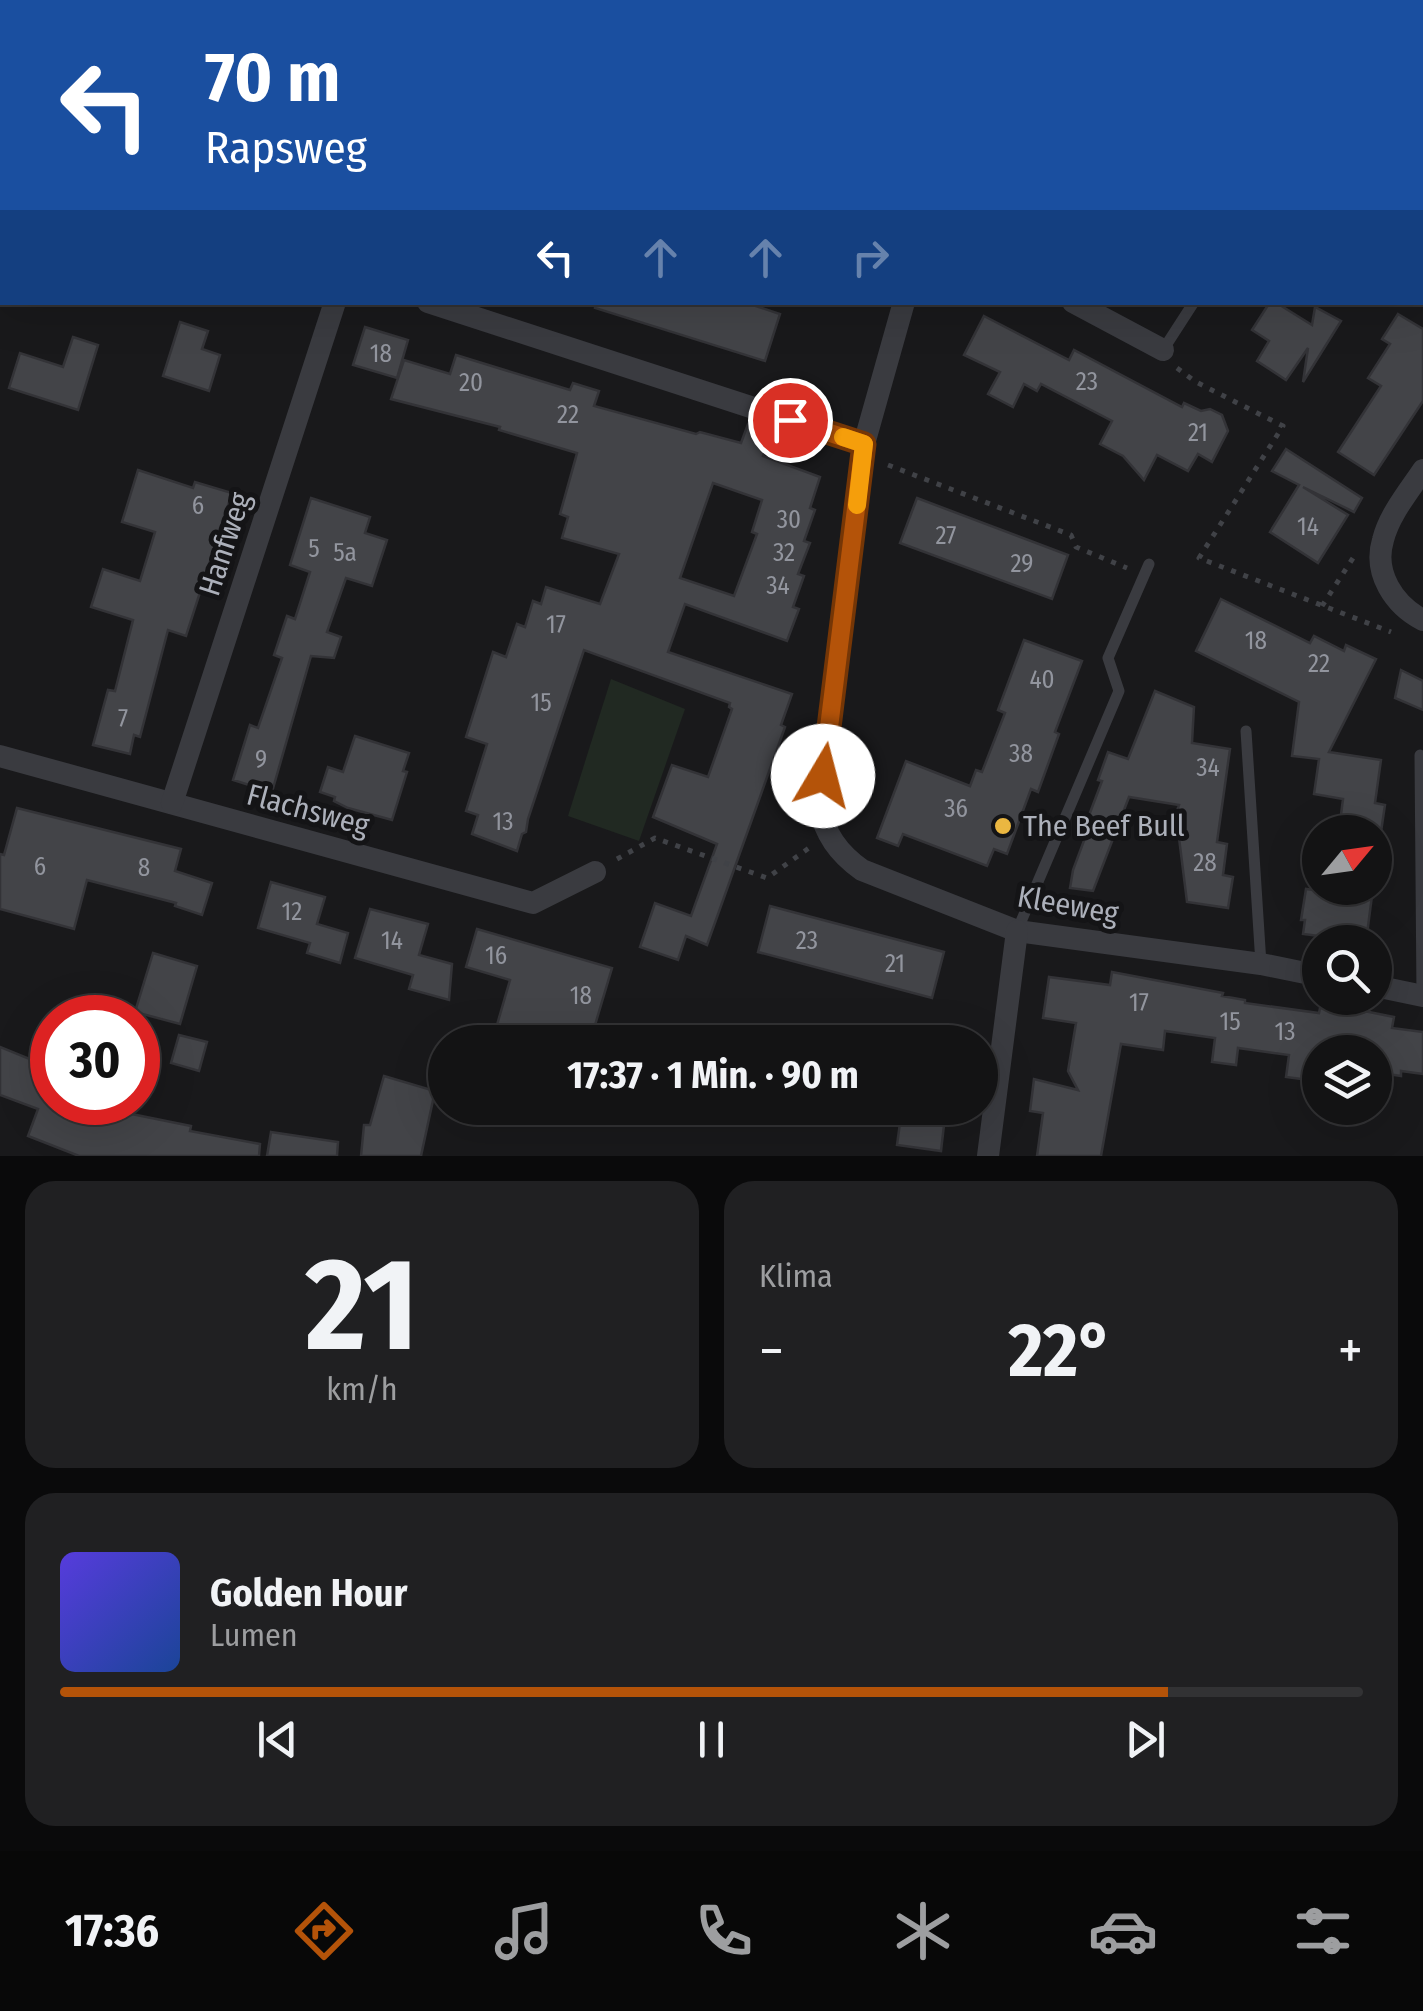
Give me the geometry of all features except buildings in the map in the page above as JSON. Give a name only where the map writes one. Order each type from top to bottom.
[{"type":"street","name":"Hanfweg","points":[[172,804],[333,305]]},
{"type":"street","points":[[437,305],[863,450]]},
{"type":"street","points":[[828,836],[818,806],[863,450],[903,305]]},
{"type":"street","points":[[1079,305],[1163,350]]},
{"type":"street","points":[[1419,617],[1394,599],[1383,576],[1382,542],[1423,470]]},
{"type":"street","name":"Flachsweg","points":[[0,756],[533,903],[595,872]]},
{"type":"street","name":"Kleeweg","points":[[828,836],[844,857],[862,870],[1017,931],[1302,972]]},
{"type":"street","points":[[988,1156],[1017,931]]},
{"type":"street","points":[[1392,990],[1423,996]]},
{"type":"lane","points":[[1163,350],[1192,305]]},
{"type":"lane","points":[[1017,931],[1119,691],[1108,658],[1146,570]]},
{"type":"lane","points":[[1246,731],[1261,964]]},
{"type":"lane","points":[[1420,755],[1423,996]]},
{"type":"path","points":[[1163,350],[1179,371],[1196,382],[1283,426],[1199,558],[1390,633],[1419,617]]},
{"type":"path","points":[[863,450],[1071,536],[1076,547],[1146,570]]},
{"type":"path","points":[[1322,606],[1360,547],[1382,542]]},
{"type":"path","points":[[595,872],[655,838],[767,878],[828,836]]},
{"type":"shaded area","points":[[611,679],[685,709],[639,841],[568,816]]},
{"type":"slow traffic","points":[[843,437],[864,444],[857,505]]},
{"type":"place","name":"The Beef Bull","points":[[1003,826]]},
{"type":"route","points":[[790,420],[864,444],[823,776]]}]
